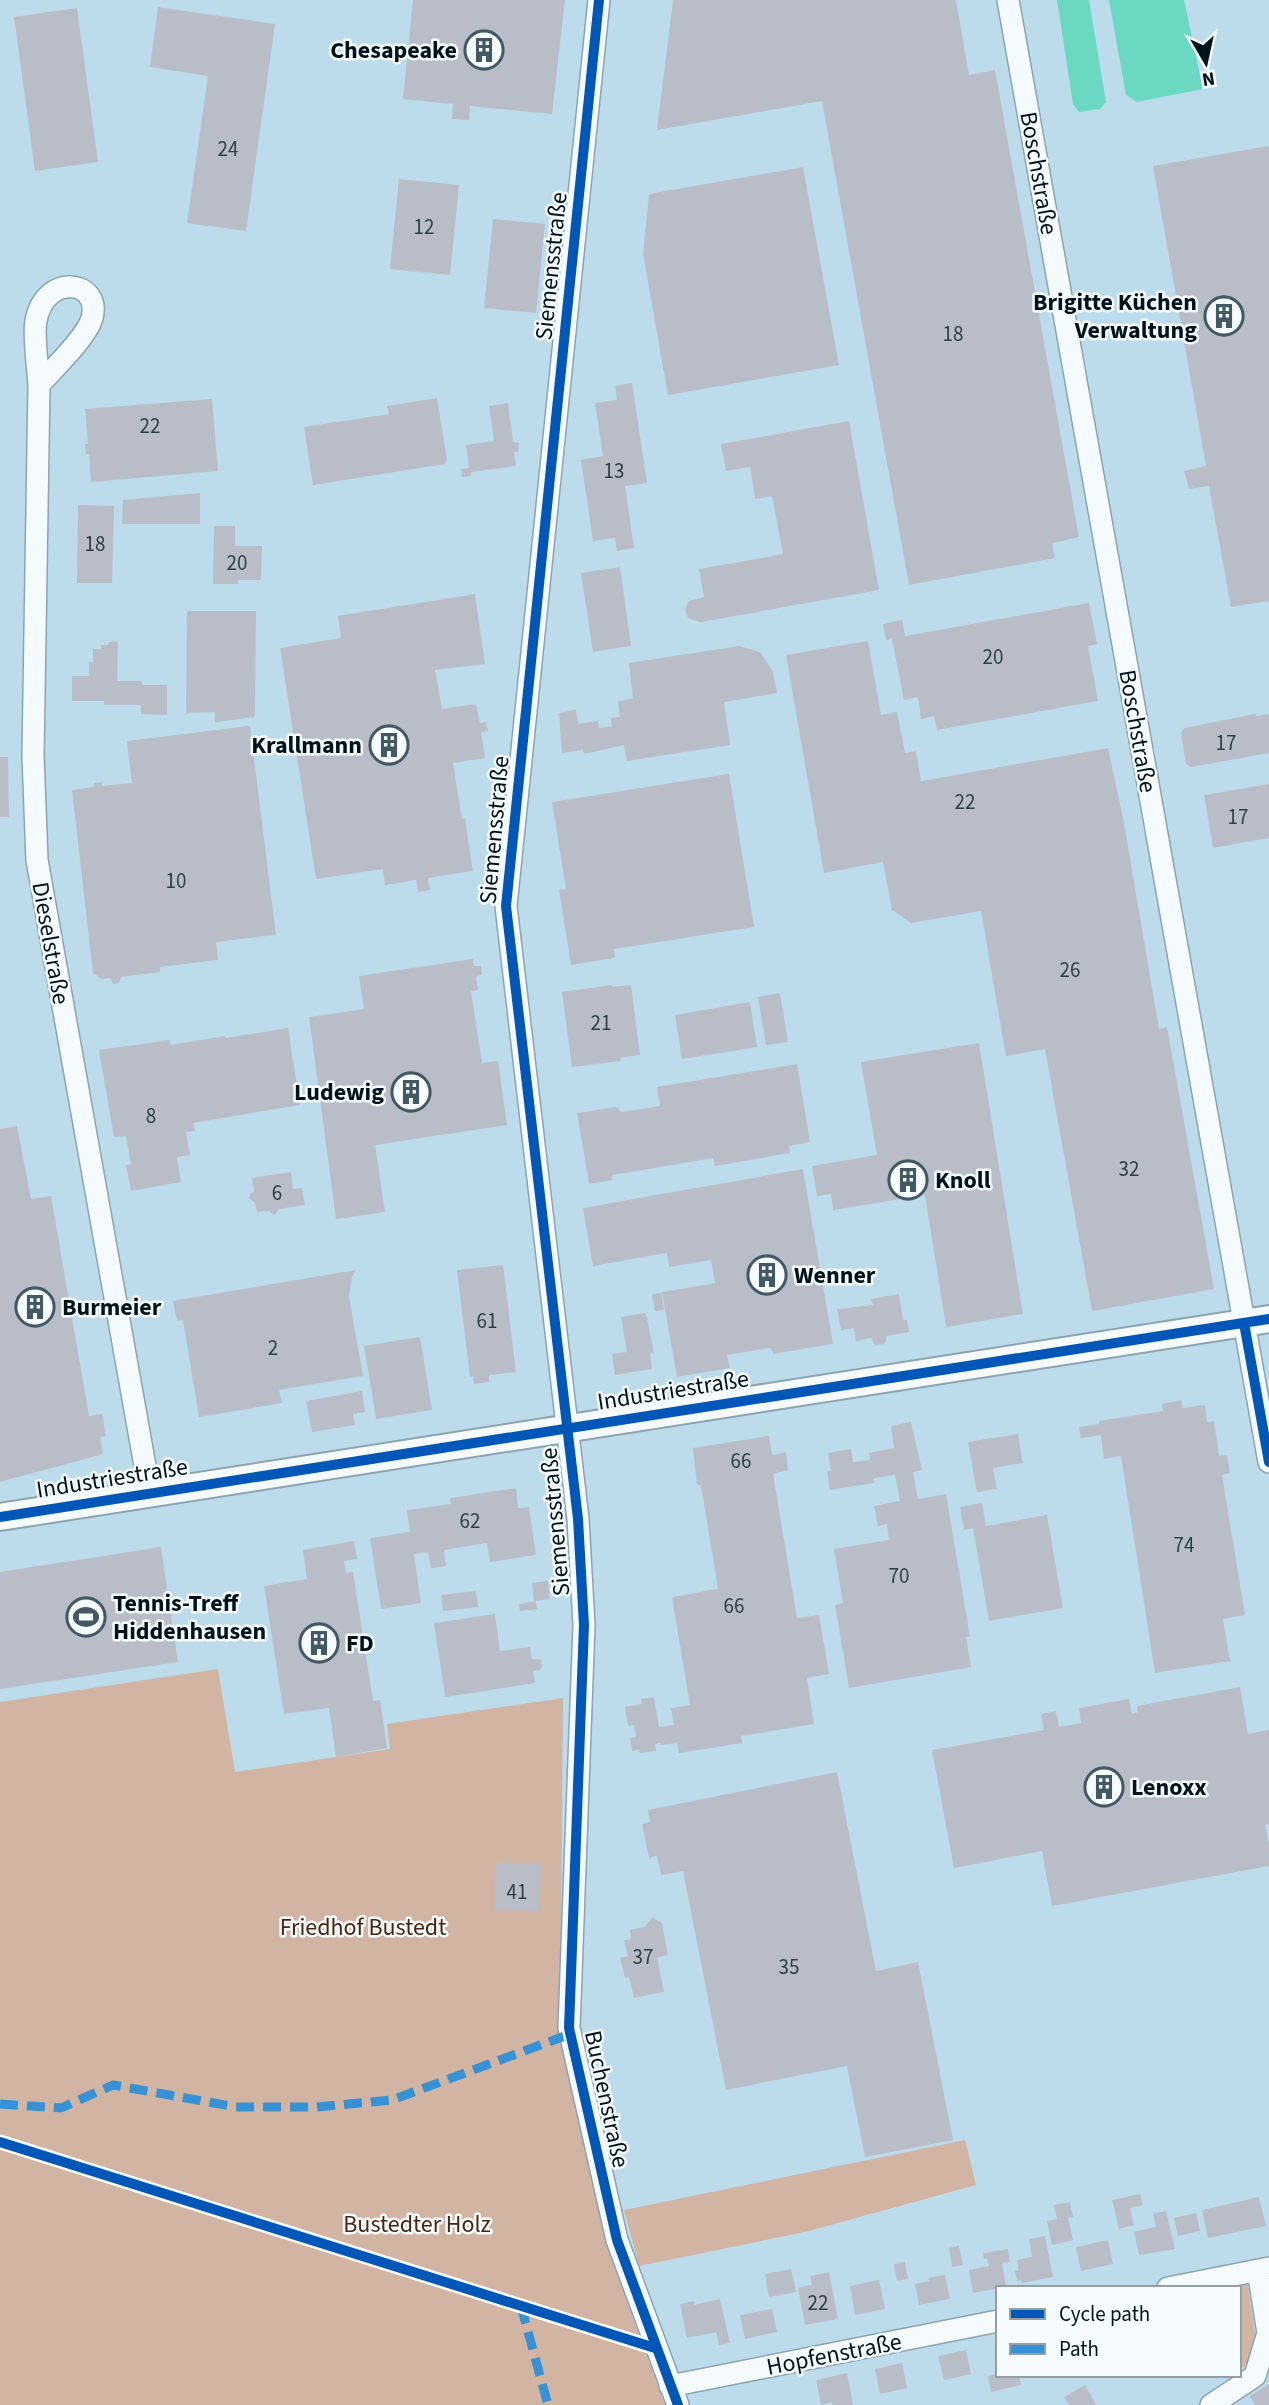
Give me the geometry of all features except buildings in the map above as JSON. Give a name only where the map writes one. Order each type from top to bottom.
[{"type":"street","name":"Siemensstraße","points":[[579,1790],[584,1625],[578,1519],[506,906],[599,0]]},
{"type":"street","name":"Boschstraße","points":[[1008,0],[1257,1321],[1269,1462]]},
{"type":"street","name":"Dieselstraße","points":[[39,385],[33,756],[37,860],[150,1494]]},
{"type":"street","name":"Industriestraße","points":[[0,1517],[1257,1321]]},
{"type":"street","name":"Buchenstraße","points":[[579,1790],[569,2028],[617,2240],[674,2396]]},
{"type":"street","points":[[1178,2286],[1263,2269],[1268,2333],[1255,2376],[1211,2405]]},
{"type":"street","name":"Hopfenstraße","points":[[674,2396],[996,2321]]},
{"type":"green space","name":"Bustedter Holz","points":[[218,1669],[235,1772],[390,1749],[387,1724],[563,1698],[560,2031],[633,2318],[665,2405],[0,2405],[0,1702]]},
{"type":"green space","points":[[965,2140],[976,2185],[805,2232],[639,2266],[624,2210]]},
{"type":"green space","points":[[1247,2280],[1255,2334],[1247,2365],[1241,2368],[1241,2286],[1214,2286]]},
{"type":"shaded area","points":[[1057,0],[1089,0],[1106,102],[1100,109],[1079,112],[1073,104]]},
{"type":"shaded area","points":[[1109,0],[1184,0],[1203,89],[1137,102],[1126,95]]},
{"type":"marked path","points":[[0,2104],[61,2108],[113,2085],[236,2107],[316,2107],[392,2100],[570,2034]]},
{"type":"marked path","points":[[521,2306],[548,2405]]},
{"type":"cycle path","points":[[599,0],[506,906],[578,1519],[584,1625],[569,2028],[617,2240],[678,2405]]},
{"type":"cycle path","points":[[0,1517],[1269,1319]]},
{"type":"cycle path","points":[[1244,1323],[1269,1462]]},
{"type":"cycle path","points":[[0,2142],[655,2348]]},
{"type":"place","name":"Chesapeake","points":[[484,50]]},
{"type":"place","name":"Brigitte Küchen Verwaltung","points":[[1224,316]]},
{"type":"place","name":"Krallmann","points":[[389,745]]},
{"type":"place","name":"Ludewig","points":[[411,1092]]},
{"type":"place","name":"Knoll","points":[[908,1180]]},
{"type":"place","name":"Wenner","points":[[767,1275]]},
{"type":"place","name":"Burmeier","points":[[35,1307]]},
{"type":"place","name":"Tennis-Treff Hiddenhausen","points":[[86,1617]]},
{"type":"place","name":"FD","points":[[319,1643]]},
{"type":"place","name":"Lenoxx","points":[[1104,1787]]},
{"type":"park label","name":"Friedhof Bustedt","points":[[363,1927]]}]
